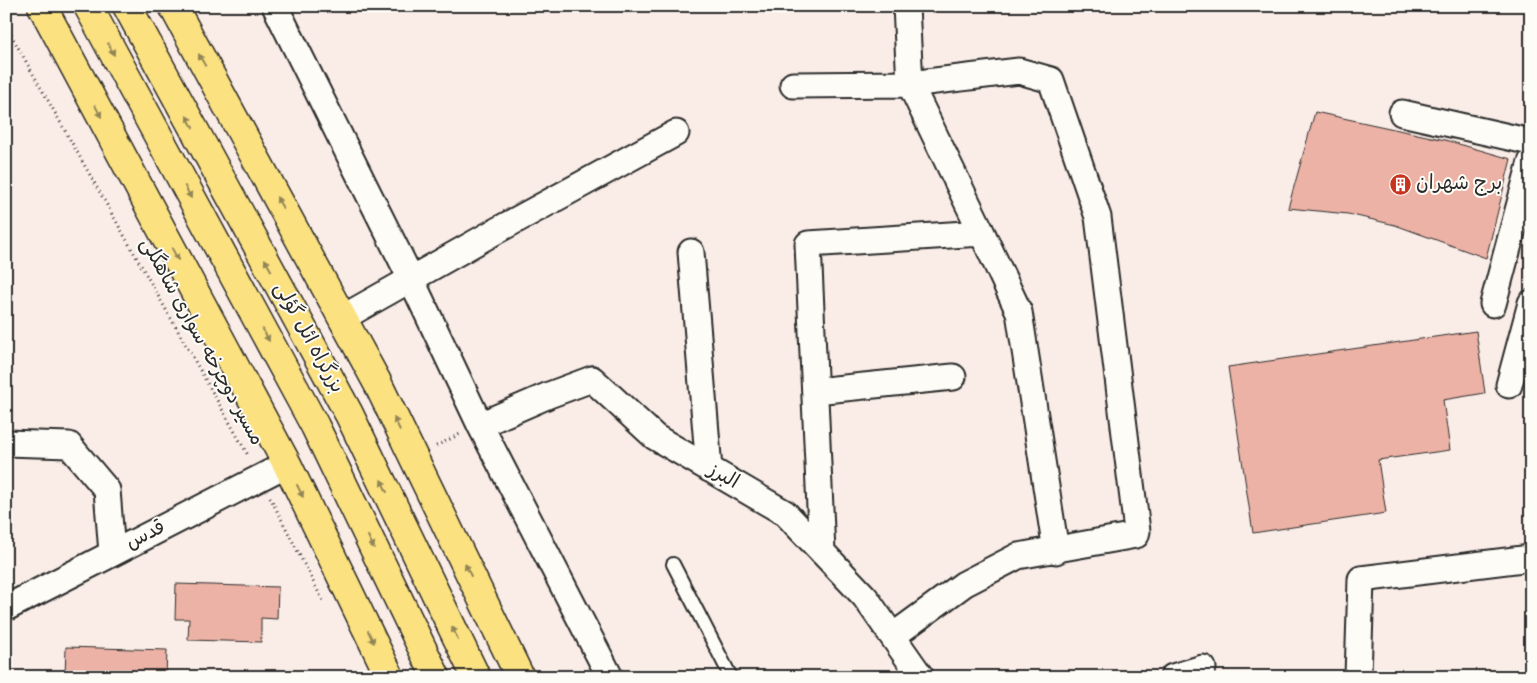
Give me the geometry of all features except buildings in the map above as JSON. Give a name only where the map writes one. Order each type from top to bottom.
[{"type":"highway","points":[[42,6],[287,464],[390,677]]},
{"type":"highway","name":"بزرگراه ائل گؤلی","points":[[88,6],[315,426],[436,677]]},
{"type":"highway","name":"بزرگراه ائل گؤلی","points":[[127,6],[349,414],[476,677]]},
{"type":"highway","points":[[173,6],[377,382],[520,677]]},
{"type":"street","points":[[275,6],[411,279],[480,425],[610,677]]},
{"type":"street","points":[[906,6],[910,84],[1019,312],[1056,551]]},
{"type":"street","points":[[793,85],[910,84],[1019,71],[1051,80],[1098,217],[1136,535],[1056,551],[1018,556],[964,584],[893,636]]},
{"type":"street","points":[[1402,113],[1531,142]]},
{"type":"street","points":[[342,318],[676,133]]},
{"type":"street","points":[[1493,304],[1531,162]]},
{"type":"street","points":[[822,552],[808,244],[982,233]]},
{"type":"street","points":[[691,252],[709,469]]},
{"type":"street","points":[[1509,385],[1531,303]]},
{"type":"street","points":[[815,391],[953,377]]},
{"type":"street","name":"البرز","points":[[480,425],[549,395],[592,380],[655,438],[785,513],[865,597],[921,677]]},
{"type":"street","points":[[6,443],[69,445],[106,490],[112,553]]},
{"type":"street","name":"قدس","points":[[6,608],[287,464]]},
{"type":"street","points":[[1358,677],[1361,579],[1531,558]]},
{"type":"street","points":[[1173,677],[1203,668]]},
{"type":"lane","points":[[673,564],[731,677]]},
{"type":"path","name":"مسیر دوچرخه سواری شاهگلی","points":[[6,26],[260,477],[326,607]]},
{"type":"path","points":[[413,457],[480,425]]},
{"type":"place","name":"برج شهران","points":[[1400,184]]}]
